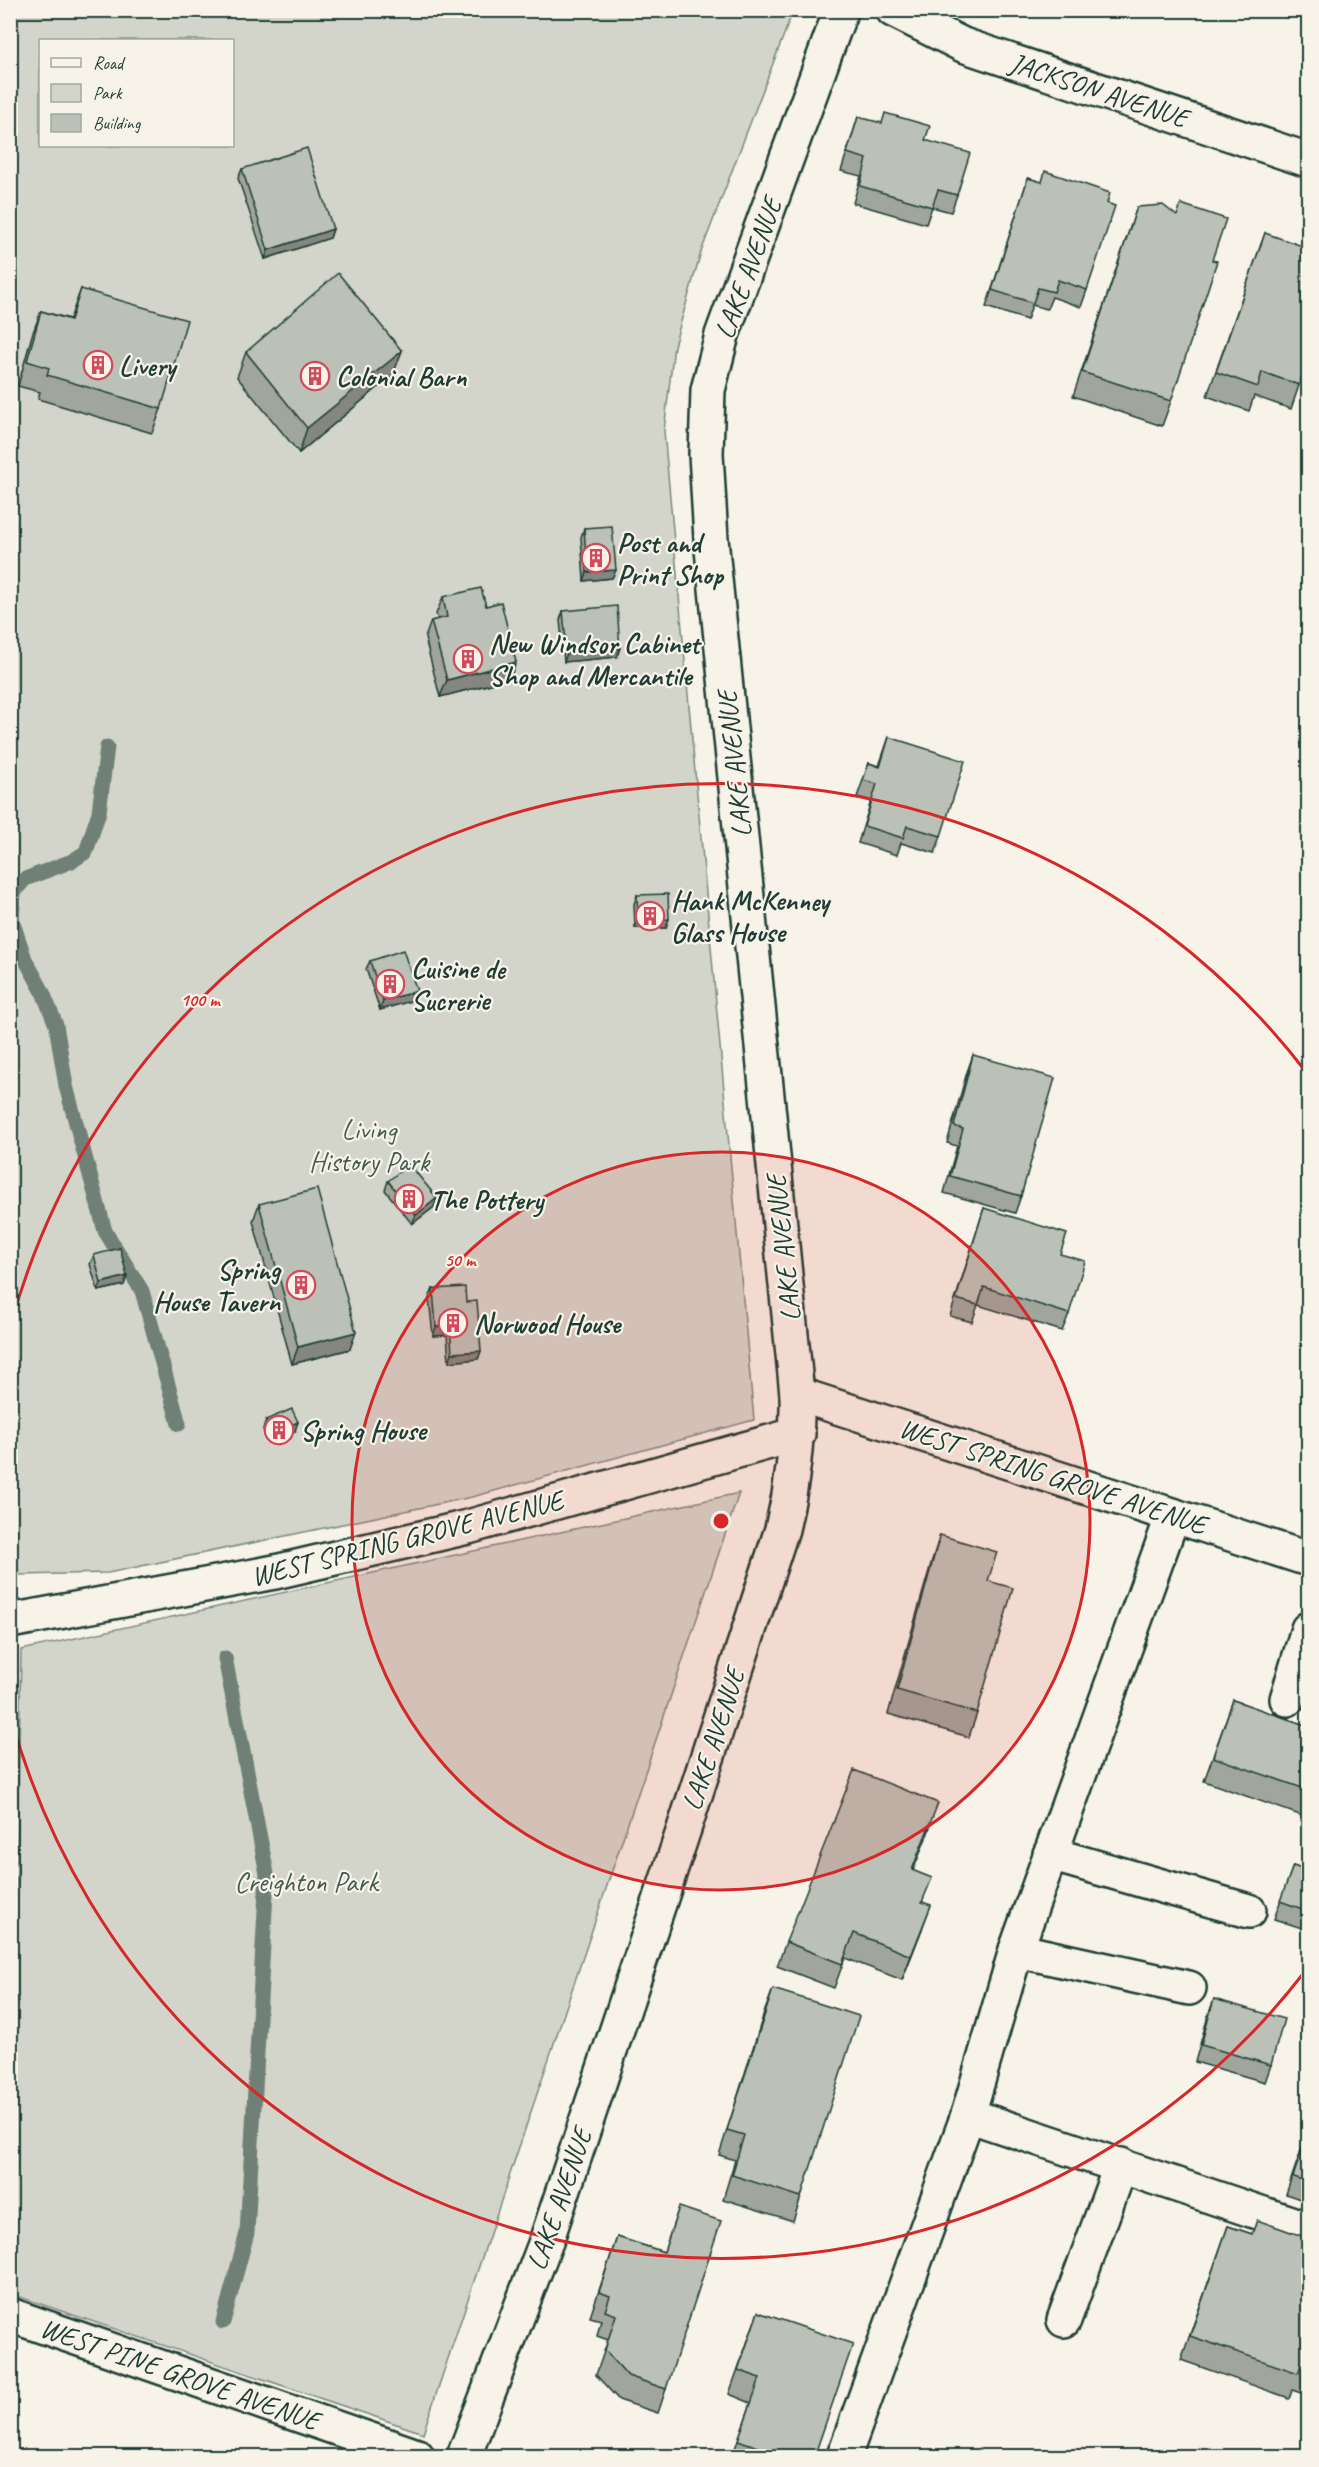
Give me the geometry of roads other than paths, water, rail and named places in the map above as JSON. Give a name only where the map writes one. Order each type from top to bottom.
[{"type":"street","name":"LAKE AVENUE","points":[[465,2457],[547,2239],[782,1528],[792,1484],[798,1434],[797,1394],[711,539],[706,454],[708,390],[722,335],[842,10]]},
{"type":"street","name":"JACKSON AVENUE","points":[[893,10],[963,45],[1308,160]]},
{"type":"street","name":"WEST SPRING GROVE AVENUE","points":[[797,1394],[1308,1559]]},
{"type":"street","name":"WEST SPRING GROVE AVENUE","points":[[10,1621],[275,1572],[457,1529],[798,1434]]},
{"type":"street","points":[[844,2457],[968,2115],[1016,1950],[1173,1515]]},
{"type":"street","points":[[1287,1699],[1308,1629]]},
{"type":"street","points":[[1050,1854],[1249,1911]]},
{"type":"street","points":[[1016,1950],[1189,1988]]},
{"type":"street","points":[[968,2115],[1308,2229]]},
{"type":"street","points":[[1064,2320],[1121,2165]]},
{"type":"street","name":"WEST PINE GROVE AVENUE","points":[[10,2315],[417,2457]]},
{"type":"waterway","points":[[107,747],[99,812],[86,852],[72,861],[25,879],[14,892],[12,920],[25,959],[42,990],[56,1025],[66,1086],[105,1231],[142,1291],[179,1424]]},
{"type":"waterway","points":[[223,2322],[247,2233],[267,1874],[225,1658]]},
{"type":"place","name":"Livery","points":[[98,365]]},
{"type":"place","name":"Colonial Barn","points":[[315,376]]},
{"type":"place","name":"Post and Print Shop","points":[[596,558]]},
{"type":"place","name":"New Windsor Cabinet Shop and Mercantile","points":[[468,659]]},
{"type":"place","name":"Hank McKenney Glass House","points":[[650,916]]},
{"type":"place","name":"Cuisine de Sucrerie","points":[[390,984]]},
{"type":"place","name":"The Pottery","points":[[409,1199]]},
{"type":"place","name":"Spring House Tavern","points":[[301,1285]]},
{"type":"place","name":"Norwood House","points":[[453,1323]]},
{"type":"place","name":"Spring House","points":[[279,1430]]},
{"type":"park label","name":"Living History Park","points":[[369,1145]]},
{"type":"park label","name":"Creighton Park","points":[[306,1881]]}]
